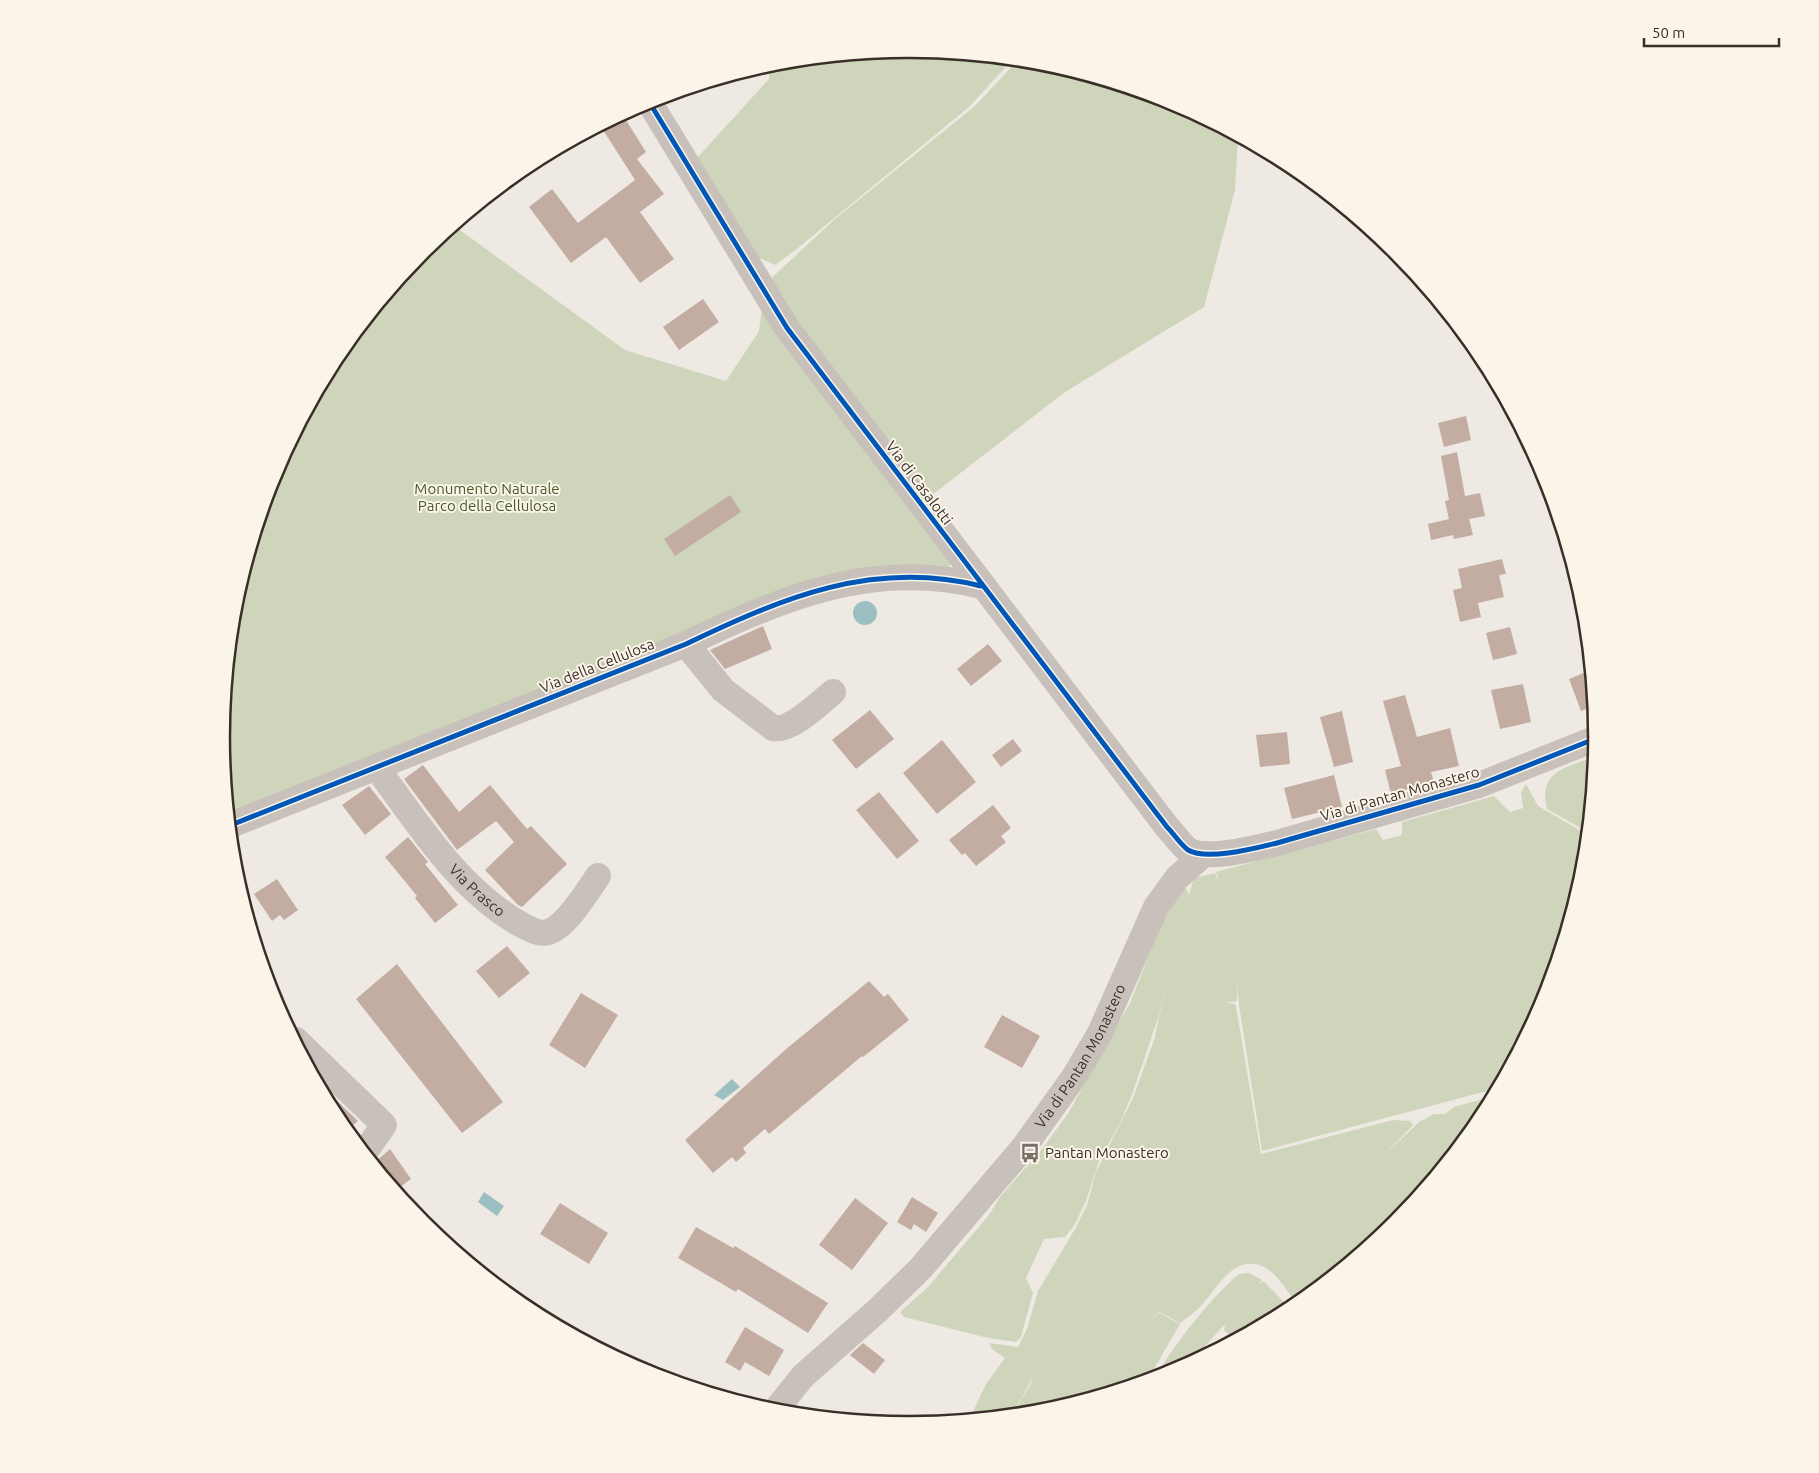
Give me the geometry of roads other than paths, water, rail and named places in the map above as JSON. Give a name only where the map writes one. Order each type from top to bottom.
[{"type":"street","name":"Via di Casalotti","points":[[653,108],[787,328],[981,586],[1167,827],[1185,847],[1204,854]]},
{"type":"street","name":"Via della Cellulosa","points":[[236,823],[686,644],[754,612],[840,584],[888,577],[928,577],[981,586]]},
{"type":"street","points":[[686,644],[723,690],[773,728],[779,729],[791,724],[834,692]]},
{"type":"street","name":"Via di Pantan Monastero","points":[[782,1403],[803,1376],[878,1310],[921,1268],[1024,1147],[1074,1077],[1096,1041],[1156,907],[1177,878],[1204,854],[1244,850],[1277,843],[1473,787],[1589,741]]},
{"type":"street","name":"Via Prasco","points":[[376,767],[460,876],[492,904],[533,931],[545,933],[560,926],[598,876]]},
{"type":"street","points":[[309,1053],[384,1126],[369,1147]]},
{"type":"water","points":[[865,601],[870,602],[876,608],[876,618],[870,624],[865,625],[860,624],[854,618],[853,613],[854,608],[860,602]]},
{"type":"water","points":[[732,1079],[740,1087],[723,1100],[714,1095]]},
{"type":"water","points":[[484,1192],[504,1206],[497,1216],[478,1202]]},
{"type":"place","name":"Pantan Monastero","points":[[1030,1153]]},
{"type":"park label","name":"Monumento Naturale Parco della Cellulosa","points":[[487,498]]}]
